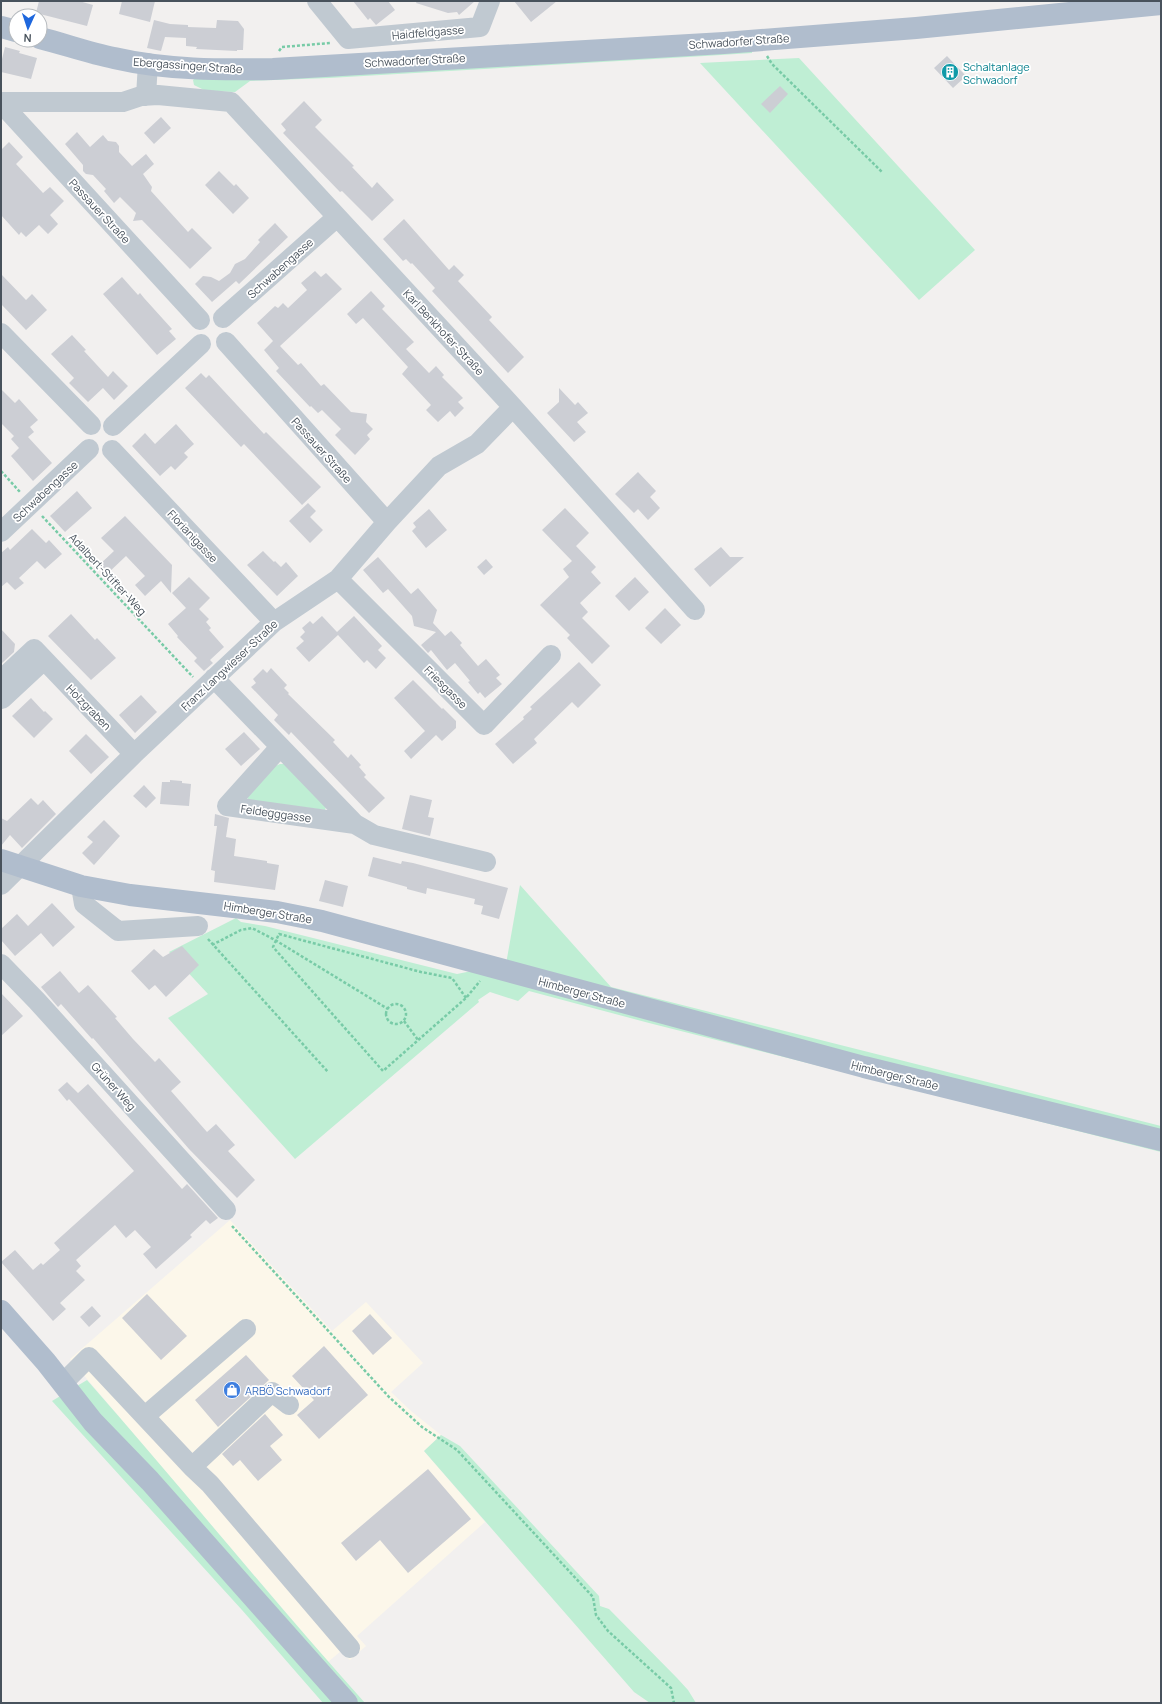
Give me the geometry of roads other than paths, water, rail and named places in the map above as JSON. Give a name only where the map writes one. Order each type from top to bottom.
[{"type":"main road","name":"Schwadorfer Straße","points":[[315,66],[598,51],[762,40],[916,28],[1161,4]]},
{"type":"main road","name":"Ebergassinger Straße","points":[[48,40],[114,58],[182,67],[225,70],[315,66]]},
{"type":"main road","name":"Himberger Straße","points":[[10,863],[81,886],[130,895],[277,912],[322,921],[864,1067],[1161,1140]]},
{"type":"main road","points":[[1,1312],[46,1362],[93,1422],[150,1481],[347,1703]]},
{"type":"street","name":"Haidfeldgasse","points":[[317,1],[348,39],[480,27],[490,1]]},
{"type":"street","points":[[146,96],[148,63]]},
{"type":"street","points":[[170,96],[182,67]]},
{"type":"street","name":"Karl Benkhofer-Straße","points":[[1,102],[123,102],[146,96],[158,95],[231,102],[513,407],[695,610]]},
{"type":"street","name":"Passauer Straße","points":[[1,102],[200,320]]},
{"type":"street","name":"Schwabengasse","points":[[223,318],[337,217]]},
{"type":"street","points":[[212,314],[223,318],[229,327],[229,337],[226,342],[216,348],[210,349],[201,344],[195,334],[196,325],[200,320],[204,316],[212,314]]},
{"type":"street","points":[[1,332],[91,426]]},
{"type":"street","name":"Passauer Straße","points":[[226,342],[387,522]]},
{"type":"street","points":[[113,426],[201,344]]},
{"type":"street","name":"Franz Langwieser-Straße","points":[[1,885],[10,863],[134,754],[274,622],[338,579],[387,522],[439,466],[477,444],[513,407]]},
{"type":"street","points":[[99,422],[104,422],[113,426],[118,435],[117,441],[112,450],[105,454],[98,454],[89,449],[85,441],[86,435],[91,426],[99,422]]},
{"type":"street","name":"Schwabengasse","points":[[1,532],[89,449]]},
{"type":"street","name":"Florianigasse","points":[[112,450],[274,622]]},
{"type":"street","name":"Friesgasse","points":[[338,579],[484,725],[551,655]]},
{"type":"street","name":"Holzgraben","points":[[1,680],[34,649],[134,754]]},
{"type":"street","points":[[1,698],[2,700],[44,660]]},
{"type":"street","name":"Feldegggasse","points":[[209,683],[280,747],[355,824],[374,835],[486,862]]},
{"type":"street","name":"Feldegggasse","points":[[280,747],[227,806],[355,824]]},
{"type":"street","points":[[81,886],[84,904],[118,931],[198,926]]},
{"type":"street","name":"Grüner Weg","points":[[1,964],[37,1001],[226,1210]]},
{"type":"street","points":[[145,1416],[246,1329]]},
{"type":"street","points":[[63,1383],[89,1357],[192,1467],[210,1484],[350,1648]]},
{"type":"street","points":[[192,1467],[272,1392],[289,1405]]},
{"type":"place","name":"Schaltanlage Schwadorf","points":[[950,72]]},
{"type":"place","name":"ARBÖ Schwadorf","points":[[232,1390]]}]
